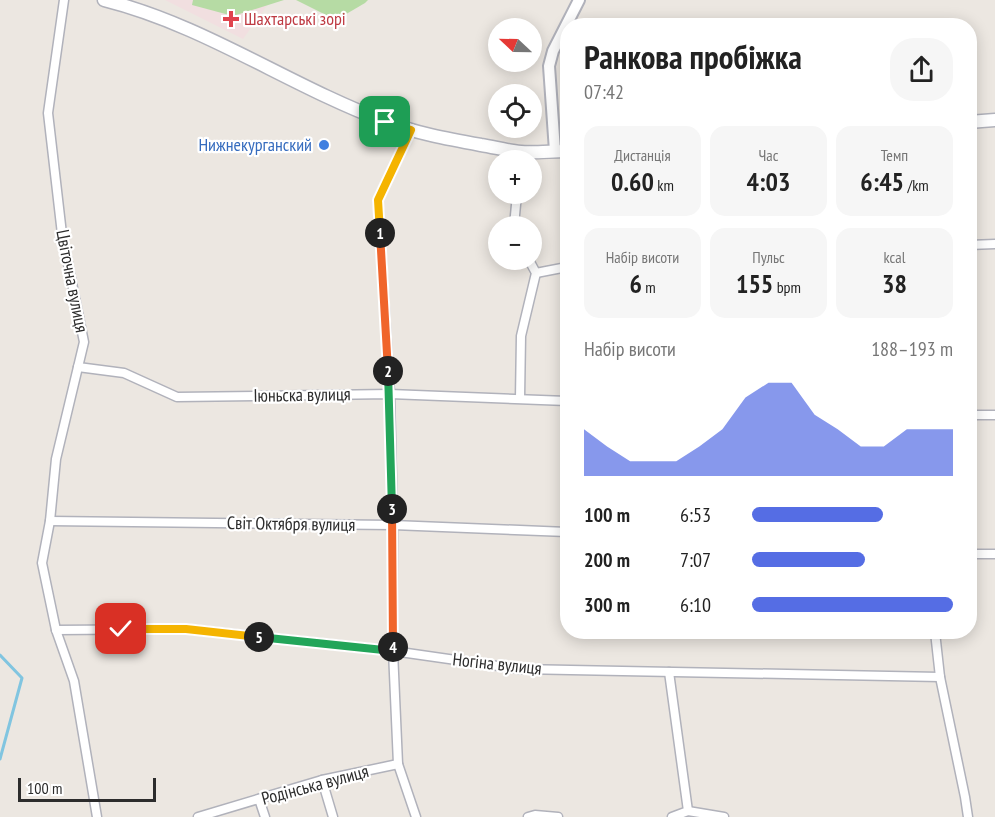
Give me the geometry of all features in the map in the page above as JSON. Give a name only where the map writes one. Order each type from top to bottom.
[{"type":"main road","points":[[104,0],[141,9],[255,60],[358,111],[411,130],[495,150]]},
{"type":"main road","points":[[977,121],[995,120]]},
{"type":"main road","points":[[542,153],[560,151]]},
{"type":"street","name":"Цвiточна вулиця","points":[[64,0],[48,113],[62,234],[84,342],[56,459],[50,521],[42,563],[56,630],[74,681],[97,817]]},
{"type":"street","points":[[570,18],[579,0]]},
{"type":"street","points":[[560,37],[549,66],[560,144]]},
{"type":"street","points":[[411,130],[378,200],[390,394],[393,651],[398,764],[416,817]]},
{"type":"street","points":[[977,245],[995,244]]},
{"type":"street","points":[[536,273],[560,268]]},
{"type":"street","points":[[520,398],[521,336],[536,273],[534,270]]},
{"type":"street","name":"Iюньска вулиця","points":[[78,367],[124,373],[177,397],[390,394],[560,401]]},
{"type":"street","points":[[977,415],[995,416]]},
{"type":"street","name":"Світ Октября вулиця","points":[[50,521],[393,525],[560,532]]},
{"type":"street","points":[[977,554],[995,554]]},
{"type":"street","name":"Ногіна вулиця","points":[[56,630],[186,629],[393,651],[519,669],[940,677]]},
{"type":"street","points":[[936,639],[940,677],[966,797],[968,817]]},
{"type":"street","points":[[669,672],[688,811]]},
{"type":"street","name":"Родінська вулиця","points":[[198,817],[322,780],[398,764]]},
{"type":"street","points":[[322,780],[333,817]]},
{"type":"street","points":[[259,799],[265,817]]},
{"type":"street","points":[[672,817],[688,811],[724,817]]},
{"type":"street","points":[[533,816],[558,817]]},
{"type":"shaded area","name":"Шахтарські зорі","points":[[165,0],[271,0],[243,39]]},
{"type":"green space","points":[[193,0],[284,0],[233,16],[192,5]]},
{"type":"green space","points":[[296,0],[368,0],[336,20]]},
{"type":"waterway","points":[[0,655],[22,678],[0,759]]},
{"type":"place","name":"Шахтарські зорі","points":[[231,19]]},
{"type":"place","name":"Нижнекурганский","points":[[324,145]]},
{"type":"route","points":[[121,629],[186,629],[393,651],[390,394],[378,200],[411,130],[385,122]]}]
